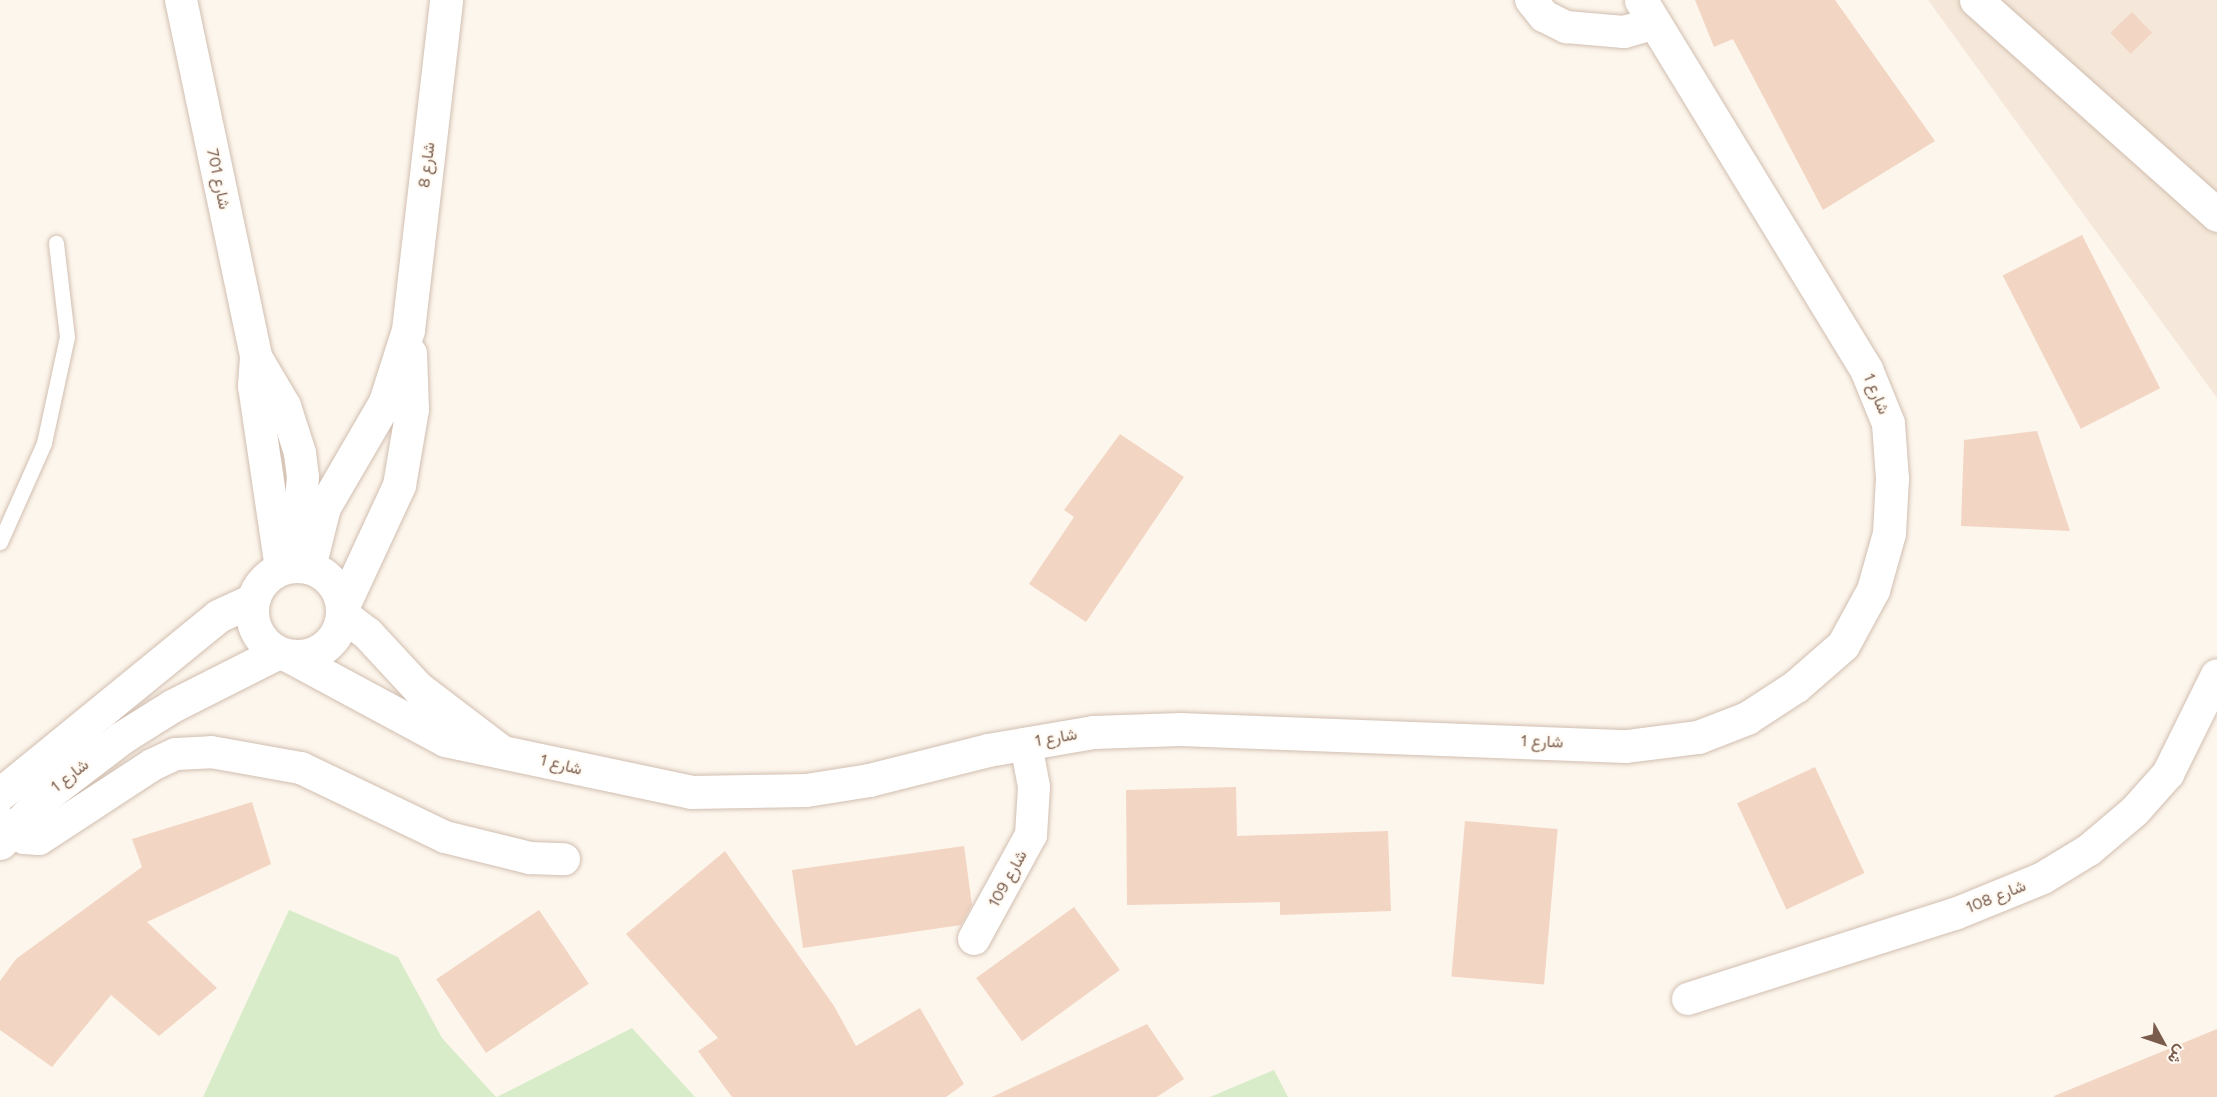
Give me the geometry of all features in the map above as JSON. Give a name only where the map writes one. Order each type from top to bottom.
[{"type":"main road","name":"شارع 8","points":[[343,611],[399,485],[412,409],[408,330],[446,0]]},
{"type":"main road","points":[[1976,0],[2217,215]]},
{"type":"main road","name":"شارع 1","points":[[3,832],[45,796],[121,738],[172,706],[284,655],[425,732],[474,748],[500,750],[650,785],[742,792],[868,780],[1026,744],[1093,732],[1180,729],[1626,746],[1698,738],[1747,718],[1796,686],[1842,645],[1873,590],[1889,533],[1892,478],[1888,423],[1866,369],[1647,12]]},
{"type":"main road","name":"شارع 8","points":[[295,567],[324,507],[385,402],[408,330]]},
{"type":"main road","points":[[295,567],[332,582],[343,611],[331,642],[306,656],[284,655],[255,631],[252,600],[258,586],[295,567]]},
{"type":"main road","name":"شارع 1","points":[[0,794],[218,616],[252,600]]},
{"type":"main road","name":"شارع 1","points":[[343,611],[367,633],[418,688],[500,750]]},
{"type":"street","name":"شارع 701","points":[[181,0],[256,357],[285,406],[300,453],[303,477],[295,567]]},
{"type":"street","points":[[1531,0],[1544,16],[1566,27],[1624,32],[1647,12]]},
{"type":"street","name":"شارع 108","points":[[1688,999],[1954,914],[2043,878],[2071,861],[2135,811],[2168,774],[2217,675]]},
{"type":"street","name":"شارع 109","points":[[974,939],[1031,835],[1034,787],[1026,744]]},
{"type":"street","points":[[3,832],[39,839],[152,765],[176,754],[211,752],[301,768],[446,837],[518,856],[564,859]]},
{"type":"lane","points":[[0,542],[44,443],[67,337],[56,243]]},
{"type":"shaded area","points":[[1928,0],[2217,0],[2217,398]]},
{"type":"green space","points":[[289,910],[398,957],[442,1038],[496,1097],[203,1097]]},
{"type":"green space","points":[[632,1028],[695,1097],[497,1097]]},
{"type":"green space","points":[[1274,1070],[1288,1097],[1210,1097]]},
{"type":"building","points":[[1695,0],[1835,0],[1935,141],[1823,210],[1733,39],[1714,47]]},
{"type":"building","points":[[2132,12],[2152,33],[2131,54],[2110,33]]},
{"type":"building","points":[[2082,235],[2160,388],[2081,429],[2003,275]]},
{"type":"building","points":[[2037,431],[2070,531],[1961,526],[1964,440]]},
{"type":"building","points":[[1120,434],[1184,477],[1086,622],[1029,584],[1074,517],[1064,510]]},
{"type":"building","points":[[1815,767],[1864,873],[1787,909],[1737,803]]},
{"type":"building","points":[[1236,787],[1237,836],[1388,831],[1391,911],[1280,915],[1280,902],[1127,905],[1126,790]]},
{"type":"building","points":[[252,802],[271,864],[147,922],[217,988],[159,1036],[111,995],[52,1067],[0,1030],[0,981],[16,959],[142,867],[132,839]]},
{"type":"building","points":[[1465,821],[1558,829],[1544,985],[1451,976]]},
{"type":"building","points":[[964,846],[972,905],[961,925],[803,948],[792,870]]},
{"type":"building","points":[[725,851],[834,1006],[856,1046],[920,1008],[964,1084],[946,1097],[732,1097],[698,1051],[718,1038],[626,934]]},
{"type":"building","points":[[1074,907],[1120,970],[1022,1041],[976,978]]},
{"type":"building","points":[[539,910],[589,984],[486,1053],[436,979]]},
{"type":"building","points":[[1147,1024],[1184,1079],[1157,1097],[992,1097]]},
{"type":"building","points":[[2217,1029],[2217,1097],[2054,1097],[2054,1096]]}]
